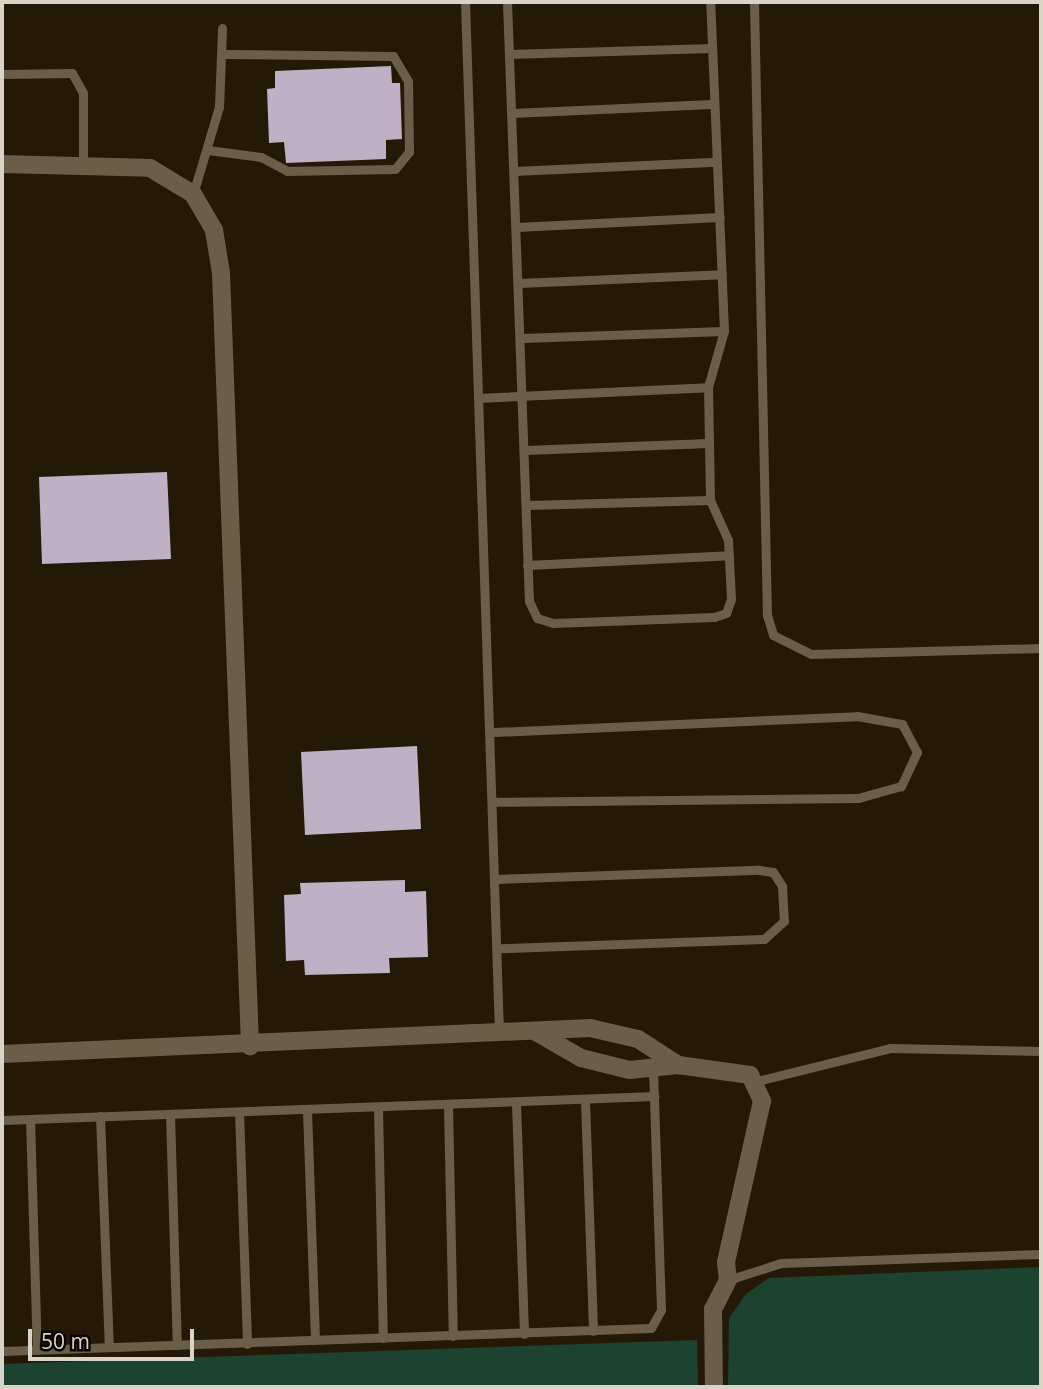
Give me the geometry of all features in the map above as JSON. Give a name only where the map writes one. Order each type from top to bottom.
[{"type":"street","points":[[2,164],[83,163],[150,168],[193,194],[214,230],[221,273],[250,1046]]},
{"type":"street","points":[[2,1054],[250,1046],[499,1032],[602,1030],[638,1039],[678,1065]]},
{"type":"street","points":[[536,1032],[581,1058],[653,1070],[678,1065],[713,1066],[757,1081],[762,1101],[728,1249],[728,1280],[713,1309],[714,1387]]},
{"type":"lane","points":[[465,2],[478,398],[494,732],[500,948],[499,1032]]},
{"type":"lane","points":[[507,2],[522,338],[529,601],[543,622],[714,617],[726,613],[731,599],[730,555],[710,500],[708,387],[724,331],[712,104],[710,2]]},
{"type":"lane","points":[[754,2],[767,615],[773,635],[811,654],[1041,648]]},
{"type":"lane","points":[[193,194],[219,107],[222,28]]},
{"type":"lane","points":[[509,54],[712,48]]},
{"type":"lane","points":[[208,150],[261,157],[287,171],[395,169],[409,152],[408,81],[393,56],[221,54]]},
{"type":"lane","points":[[2,75],[72,74],[83,93],[83,163]]},
{"type":"lane","points":[[512,113],[712,104]]},
{"type":"lane","points":[[514,170],[716,162]]},
{"type":"lane","points":[[516,227],[720,217]]},
{"type":"lane","points":[[519,284],[722,274]]},
{"type":"lane","points":[[522,338],[724,331]]},
{"type":"lane","points":[[478,398],[708,387]]},
{"type":"lane","points":[[525,450],[709,443]]},
{"type":"lane","points":[[527,505],[710,500]]},
{"type":"lane","points":[[527,565],[730,555]]},
{"type":"lane","points":[[494,732],[857,716],[902,724],[917,752],[901,786],[858,797],[495,802]]},
{"type":"lane","points":[[496,879],[759,870],[779,878],[783,898],[784,921],[777,934],[764,939],[500,948]]},
{"type":"lane","points":[[757,1081],[890,1048],[1041,1051]]},
{"type":"lane","points":[[2,1350],[247,1344],[651,1328],[659,1319],[653,1070]]},
{"type":"lane","points":[[2,1119],[516,1103],[655,1096]]},
{"type":"lane","points":[[585,1100],[593,1331]]},
{"type":"lane","points":[[516,1103],[524,1334]]},
{"type":"lane","points":[[448,1105],[453,1336]]},
{"type":"lane","points":[[378,1107],[383,1338]]},
{"type":"lane","points":[[307,1110],[315,1340]]},
{"type":"lane","points":[[239,1112],[247,1344]]},
{"type":"lane","points":[[170,1114],[177,1345]]},
{"type":"lane","points":[[100,1116],[108,1346]]},
{"type":"lane","points":[[30,1119],[37,1350]]},
{"type":"lane","points":[[728,1280],[781,1263],[1041,1254]]},
{"type":"green space","points":[[1041,1267],[1041,1387],[728,1387],[729,1318],[746,1294],[769,1278]]},
{"type":"green space","points":[[697,1340],[698,1387],[2,1387],[2,1364]]},
{"type":"building","points":[[391,66],[392,83],[400,83],[402,139],[386,140],[386,159],[286,163],[284,142],[269,143],[267,89],[275,88],[275,71]]},
{"type":"building","points":[[167,472],[171,559],[42,564],[39,477]]},
{"type":"building","points":[[417,746],[421,829],[305,835],[301,752]]},
{"type":"building","points":[[405,880],[405,892],[426,891],[428,957],[389,958],[390,973],[305,975],[304,960],[286,961],[284,895],[301,894],[300,883]]}]
